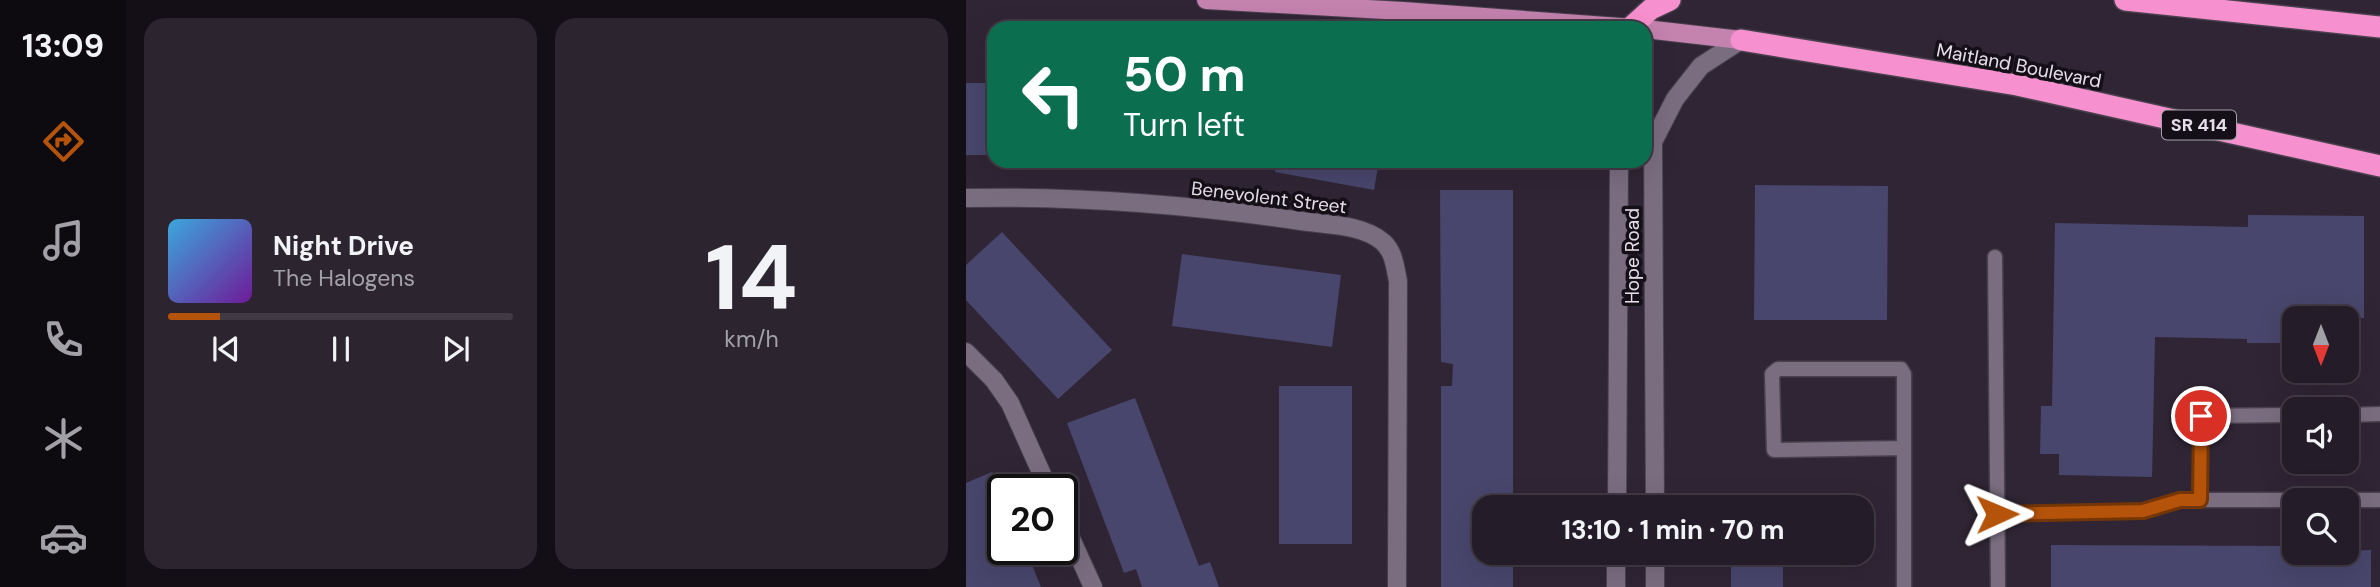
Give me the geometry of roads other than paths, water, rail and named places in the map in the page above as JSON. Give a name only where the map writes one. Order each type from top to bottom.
[{"type":"highway","points":[[1638,21],[1651,9],[1670,0]]},
{"type":"highway","points":[[2125,0],[2380,27]]},
{"type":"highway","name":"Maitland Boulevard","points":[[1741,40],[2017,85],[2380,166]]},
{"type":"main road","points":[[1206,0],[1537,21]]},
{"type":"main road","name":"Maitland Boulevard","points":[[1652,30],[1741,40]]},
{"type":"street","name":"Hope Road","points":[[1655,495],[1653,142],[1675,99],[1701,66],[1741,40]]},
{"type":"street","name":"Hope Road","points":[[1617,495],[1619,168]]},
{"type":"street","name":"Benevolent Street","points":[[966,198],[1138,203],[1263,215],[1361,230],[1383,242],[1393,256],[1398,281],[1397,587]]},
{"type":"street","points":[[966,352],[994,380],[1010,403],[1042,474]]},
{"type":"street","points":[[1078,554],[1093,587]]},
{"type":"street","points":[[1616,565],[1616,587]]},
{"type":"street","points":[[1655,565],[1655,587]]},
{"type":"lane","points":[[1995,257],[1998,587]]},
{"type":"lane","points":[[1904,448],[1773,450],[1772,374],[1778,369],[1901,369],[1904,374],[1905,587]]},
{"type":"lane","points":[[2200,500],[2201,416],[2282,415]]},
{"type":"lane","points":[[2359,415],[2380,415]]},
{"type":"lane","points":[[1997,514],[2143,511],[2180,500],[2380,499]]}]
